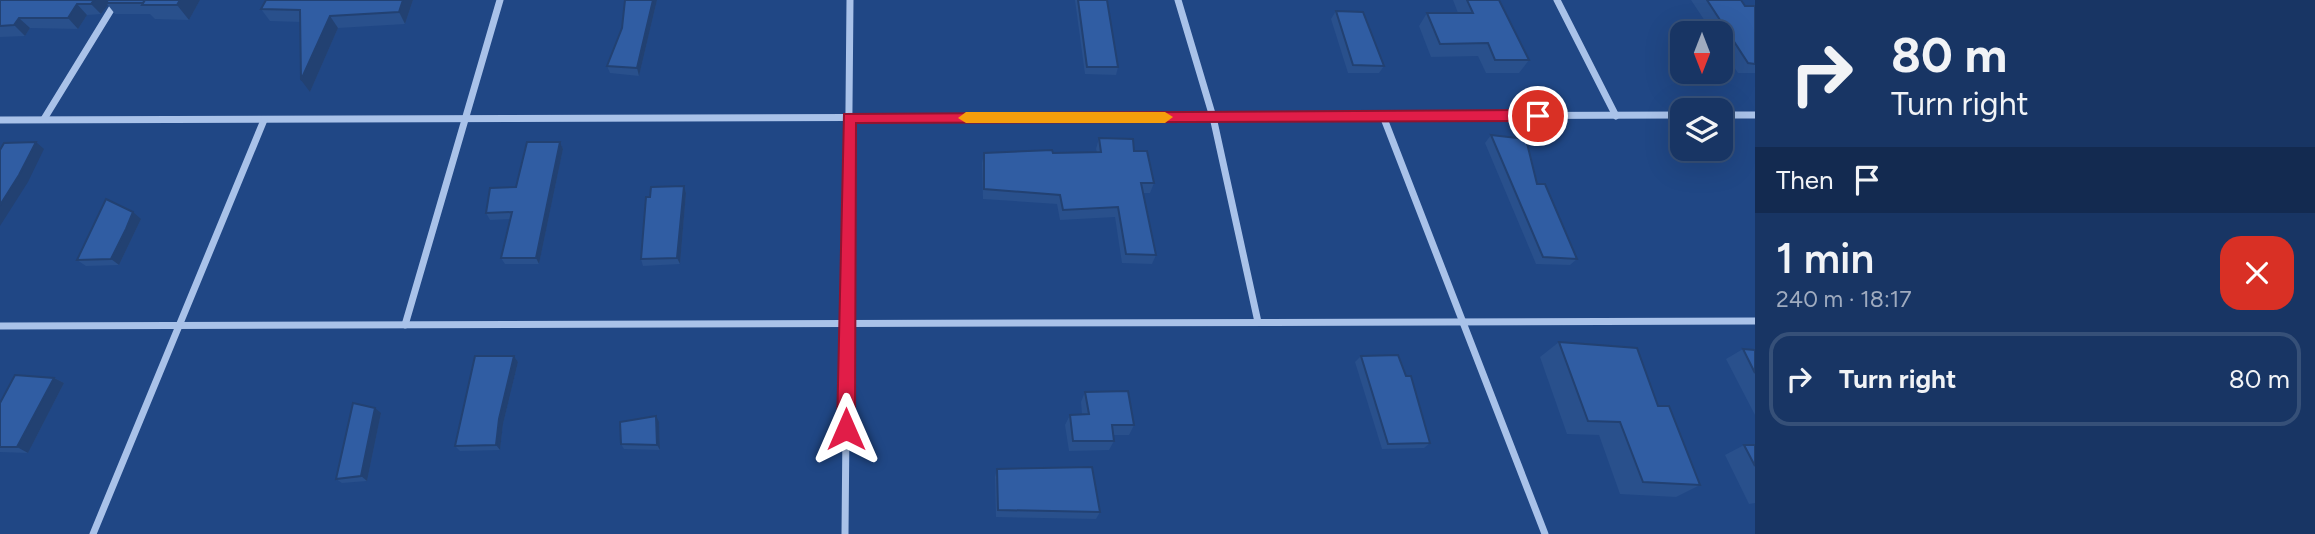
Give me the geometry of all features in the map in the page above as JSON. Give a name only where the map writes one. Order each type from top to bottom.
[{"type":"street","points":[[44,120],[117,0]]},
{"type":"street","points":[[405,324],[500,0]]},
{"type":"street","points":[[845,534],[850,0]]},
{"type":"street","points":[[1178,0],[1213,117],[1258,322]]},
{"type":"street","points":[[1557,0],[1616,116]]},
{"type":"street","points":[[0,120],[1670,115]]},
{"type":"street","points":[[1733,115],[1755,115]]},
{"type":"street","points":[[1383,116],[1460,322],[1545,534]]},
{"type":"street","points":[[93,534],[264,120]]},
{"type":"street","points":[[0,326],[1755,321]]},
{"type":"building","points":[[0,0],[94,0],[91,4],[77,4],[68,18],[19,18],[14,25],[0,26]]},
{"type":"building","points":[[108,0],[145,0],[143,3],[106,3]]},
{"type":"building","points":[[145,0],[180,0],[177,5],[142,5]]},
{"type":"building","points":[[266,0],[403,0],[399,12],[330,16],[301,80],[300,10],[261,9]]},
{"type":"building","points":[[625,0],[653,0],[637,68],[607,66],[622,28]]},
{"type":"building","points":[[1078,0],[1107,0],[1118,67],[1087,67]]},
{"type":"building","points":[[1467,0],[1499,0],[1529,60],[1495,60],[1488,43],[1440,44],[1427,13],[1473,13]]},
{"type":"building","points":[[1707,0],[1741,0],[1745,6],[1755,6],[1755,64],[1748,63],[1733,40],[1733,21],[1721,21]]},
{"type":"building","points":[[1336,11],[1363,12],[1384,66],[1353,65]]},
{"type":"building","points":[[1491,135],[1526,139],[1537,184],[1545,184],[1577,259],[1543,257]]},
{"type":"building","points":[[1099,138],[1133,139],[1134,151],[1147,151],[1154,183],[1141,183],[1156,255],[1126,254],[1118,207],[1063,210],[1060,195],[984,189],[984,153],[1052,150],[1053,153],[1101,152]]},
{"type":"building","points":[[36,142],[0,205],[0,150],[4,143]]},
{"type":"building","points":[[527,142],[560,142],[536,258],[501,258],[512,212],[486,213],[490,188],[516,187]]},
{"type":"building","points":[[684,186],[677,258],[641,259],[646,197],[650,197],[651,187]]},
{"type":"building","points":[[106,199],[133,212],[126,229],[111,259],[77,260]]},
{"type":"building","points":[[1559,342],[1637,348],[1658,406],[1669,406],[1700,485],[1643,482],[1620,422],[1588,421]]},
{"type":"building","points":[[1743,349],[1755,350],[1755,373]]},
{"type":"building","points":[[1398,355],[1406,376],[1411,376],[1430,443],[1388,444],[1361,356]]},
{"type":"building","points":[[475,356],[514,356],[499,419],[496,445],[455,446]]},
{"type":"building","points":[[15,375],[54,378],[17,447],[0,447],[0,403]]},
{"type":"building","points":[[1128,391],[1134,425],[1112,425],[1114,441],[1073,441],[1070,415],[1089,414],[1085,392]]},
{"type":"building","points":[[353,403],[375,408],[361,476],[336,479]]},
{"type":"building","points":[[656,416],[657,445],[621,444],[620,422]]},
{"type":"building","points":[[1744,445],[1755,445],[1755,466]]},
{"type":"building","points":[[1092,467],[1100,512],[998,510],[997,469]]},
{"type":"slow traffic","points":[[966,118],[1165,117]]},
{"type":"route","points":[[846,429],[849,118],[1538,116]]}]
